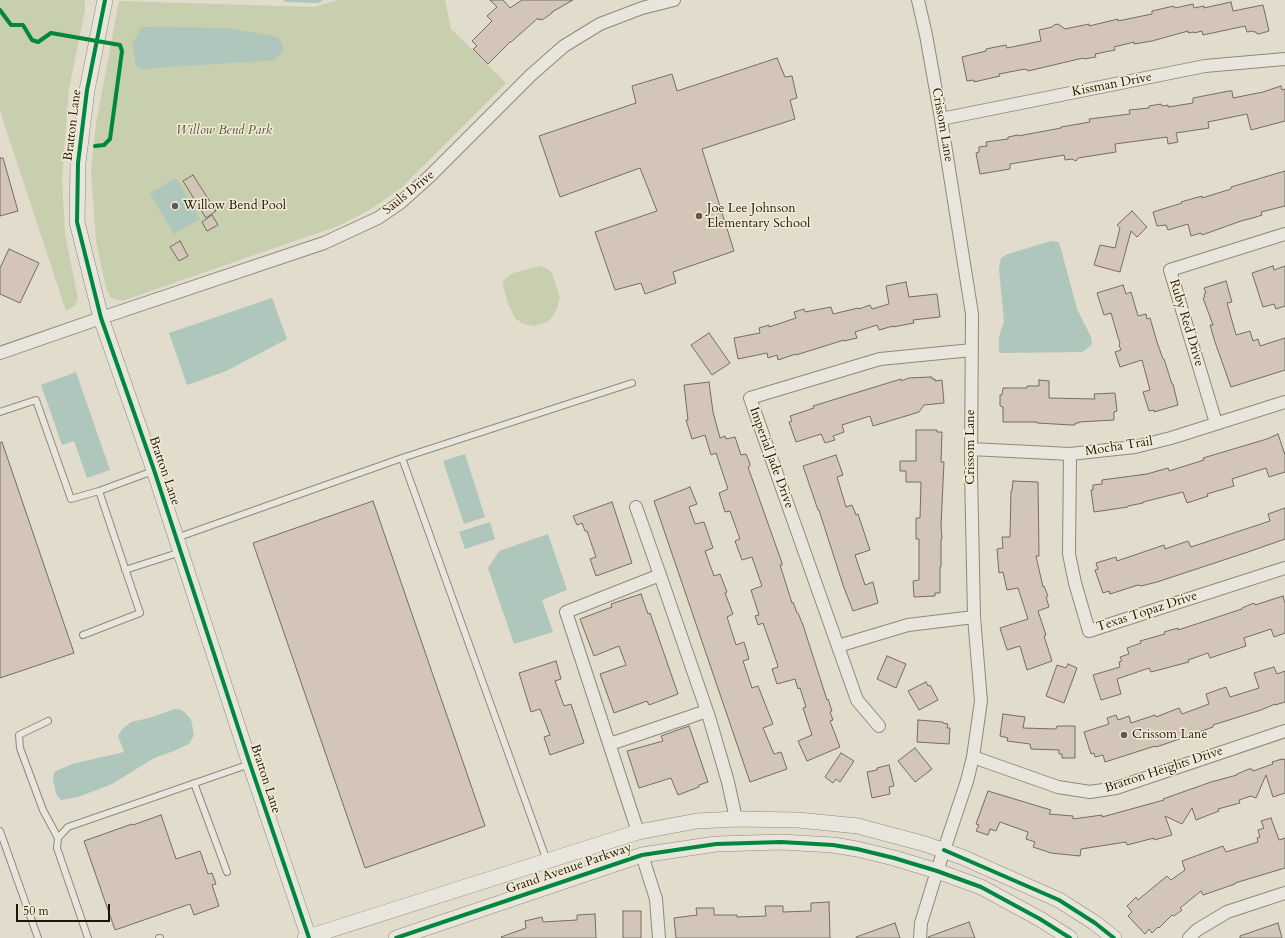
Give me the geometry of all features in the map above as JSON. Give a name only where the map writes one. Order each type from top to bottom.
[{"type":"street","name":"Bratton Lane","points":[[105,0],[87,90],[78,156],[77,222],[101,318],[179,545],[307,938]]},
{"type":"street","name":"Sauls Drive","points":[[0,353],[324,243],[378,218],[400,203],[430,176],[531,75],[564,46],[600,24],[642,8],[674,0]]},
{"type":"street","name":"Crissom Lane","points":[[918,0],[926,35],[941,119],[972,314],[971,449],[974,617],[981,701],[973,757],[967,781],[937,871],[922,923],[920,938]]},
{"type":"street","name":"Kissman Drive","points":[[941,119],[1205,66],[1285,59]]},
{"type":"street","name":"Ruby Red Drive","points":[[1216,423],[1170,270],[1285,234]]},
{"type":"street","name":"Imperial Jade Drive","points":[[879,726],[857,700],[750,398],[880,359],[972,350]]},
{"type":"street","name":"Mocha Trail","points":[[971,449],[1070,454],[1135,447],[1171,438],[1285,402]]},
{"type":"street","name":"Texas Topaz Drive","points":[[1070,454],[1068,554],[1075,583],[1090,631],[1285,568]]},
{"type":"street","points":[[636,507],[707,711],[728,782],[736,819]]},
{"type":"street","points":[[659,938],[656,900],[642,855],[638,832],[566,612],[660,575]]},
{"type":"street","points":[[838,646],[908,625],[974,617]]},
{"type":"street","points":[[610,744],[707,711]]},
{"type":"street","name":"Bratton Heights Drive","points":[[973,757],[1058,787],[1090,792],[1116,788],[1285,731]]},
{"type":"street","name":"Grand Avenue Parkway","points":[[307,938],[638,832],[697,821],[736,819],[798,820],[858,826],[944,850],[1059,900],[1114,938]]},
{"type":"street","name":"Grand Avenue Parkway","points":[[396,938],[642,855],[716,844],[789,842],[833,845],[857,849],[937,871],[981,888],[1040,919],[1070,938]]},
{"type":"street","points":[[1189,938],[1197,930],[1227,912],[1285,893]]},
{"type":"lane","points":[[125,570],[179,545],[402,458],[632,383]]},
{"type":"lane","points":[[0,412],[36,400],[71,498],[99,491],[154,470]]},
{"type":"lane","points":[[402,458],[547,861]]},
{"type":"lane","points":[[83,635],[140,613],[99,491]]},
{"type":"lane","points":[[48,721],[20,735],[20,748],[42,810],[58,838],[57,848],[88,938]]},
{"type":"lane","points":[[58,838],[68,827],[250,764]]},
{"type":"lane","points":[[194,783],[227,872]]},
{"type":"lane","points":[[0,831],[38,938]]},
{"type":"green space","points":[[0,0],[85,0],[85,10],[69,89],[62,179],[65,234],[78,299],[75,306],[66,311],[0,111]]},
{"type":"green space","name":"Willow Bend Park","points":[[338,0],[445,0],[451,29],[506,83],[401,188],[371,209],[338,226],[125,300],[118,300],[110,297],[106,288],[96,241],[91,171],[96,123],[119,1],[314,7]]},
{"type":"green space","points":[[540,266],[548,269],[552,274],[560,298],[553,316],[547,322],[535,326],[524,324],[516,319],[509,306],[503,286],[504,280],[513,273]]},
{"type":"shaded area","points":[[141,27],[227,28],[277,37],[282,43],[283,51],[274,60],[142,69],[136,66],[132,45]]},
{"type":"shaded area","name":"Willow Bend Pool","points":[[176,178],[200,219],[174,234],[150,193]]},
{"type":"shaded area","points":[[1051,241],[1059,242],[1077,309],[1091,337],[1092,345],[1082,352],[999,353],[999,337],[1004,321],[999,269],[1001,258],[1008,254]]},
{"type":"shaded area","points":[[272,298],[287,339],[226,371],[187,385],[169,333]]},
{"type":"shaded area","points":[[76,372],[110,470],[87,478],[74,441],[62,445],[41,385]]},
{"type":"shaded area","points":[[465,454],[485,517],[464,524],[443,461]]},
{"type":"shaded area","points":[[490,522],[495,539],[465,549],[459,532]]},
{"type":"shaded area","points":[[548,534],[567,590],[542,600],[553,632],[514,644],[488,568],[499,551]]},
{"type":"shaded area","points":[[175,709],[182,710],[191,719],[194,735],[189,744],[154,758],[112,784],[78,797],[61,800],[56,794],[53,779],[54,772],[72,764],[124,752],[118,736],[122,729],[131,722],[149,718]]},
{"type":"building","points":[[490,0],[503,0],[510,8],[522,0],[573,0],[552,12],[542,20],[539,20],[538,18],[510,42],[488,64],[473,49],[477,46],[472,41],[492,21],[487,16],[497,7]]},
{"type":"building","points":[[1231,2],[1233,11],[1263,5],[1269,31],[1259,34],[1253,31],[1247,32],[1245,26],[1203,35],[1202,31],[1188,33],[1188,31],[1152,41],[1134,44],[1134,42],[1114,47],[1115,50],[1095,54],[1096,57],[1083,58],[1028,71],[1025,69],[999,74],[1000,76],[974,82],[974,80],[967,81],[962,57],[986,51],[986,49],[1006,45],[1007,48],[1041,41],[1039,30],[1052,27],[1054,25],[1058,24],[1065,29],[1089,24],[1089,26],[1118,19],[1118,21],[1152,14],[1152,11],[1174,6],[1175,8],[1193,4],[1194,8],[1204,6],[1204,8]]},
{"type":"building","points":[[777,58],[785,77],[792,76],[797,98],[790,100],[795,119],[702,149],[734,251],[673,272],[676,283],[645,294],[641,283],[615,290],[595,232],[657,211],[640,168],[560,197],[539,136],[636,103],[632,86],[672,74],[677,91]]},
{"type":"building","points":[[1281,86],[1282,90],[1285,89],[1285,121],[1251,130],[1247,114],[1208,122],[1209,128],[1176,133],[1178,142],[1168,144],[1167,137],[1115,144],[1116,152],[1078,158],[1076,161],[1072,159],[1065,160],[1064,155],[1010,164],[1010,169],[980,174],[976,153],[979,152],[979,147],[987,146],[986,142],[1008,139],[1008,137],[1090,122],[1089,119],[1130,114],[1129,110],[1149,108],[1149,106],[1161,104],[1162,106],[1168,105],[1168,107],[1193,103],[1193,98],[1229,91],[1232,91],[1233,98],[1263,92]]},
{"type":"building","points":[[0,158],[3,158],[18,211],[0,216]]},
{"type":"building","points":[[1285,171],[1285,206],[1261,212],[1262,215],[1202,235],[1201,233],[1191,236],[1188,224],[1168,230],[1166,225],[1157,226],[1153,212],[1182,203],[1181,202],[1202,196],[1202,198],[1231,189],[1231,187]]},
{"type":"building","points":[[193,175],[216,211],[206,218],[183,181]]},
{"type":"building","points":[[1132,211],[1147,227],[1137,237],[1131,231],[1120,272],[1094,265],[1100,245],[1115,248],[1120,228],[1117,225]]},
{"type":"building","points":[[212,215],[218,225],[207,231],[202,222]]},
{"type":"building","points":[[180,241],[188,256],[179,261],[170,247]]},
{"type":"building","points":[[9,249],[39,263],[20,303],[0,294],[0,268]]},
{"type":"building","points":[[1273,266],[1274,270],[1285,266],[1285,306],[1276,309],[1274,304],[1263,307],[1252,273]]},
{"type":"building","points":[[1226,281],[1232,302],[1227,303],[1236,335],[1250,331],[1253,341],[1258,339],[1260,346],[1285,338],[1285,370],[1231,387],[1215,342],[1210,325],[1213,325],[1203,298],[1205,297],[1204,294],[1206,293],[1204,288]]},
{"type":"building","points":[[906,282],[909,297],[937,294],[940,317],[913,320],[914,323],[879,330],[877,325],[855,332],[857,338],[844,340],[778,360],[777,355],[768,358],[767,353],[738,359],[734,338],[760,333],[759,328],[769,325],[769,327],[796,318],[794,312],[804,309],[805,312],[831,307],[833,314],[859,309],[870,305],[872,309],[889,304],[886,286]]},
{"type":"building","points":[[1123,285],[1126,294],[1131,292],[1138,316],[1146,314],[1147,319],[1150,318],[1157,342],[1173,384],[1178,405],[1154,412],[1154,410],[1149,411],[1143,392],[1150,390],[1142,360],[1120,367],[1115,352],[1121,350],[1120,344],[1111,313],[1104,315],[1097,293]]},
{"type":"building","points":[[709,333],[730,363],[712,375],[691,345]]},
{"type":"building","points":[[932,377],[935,381],[942,380],[944,403],[924,405],[919,412],[873,426],[870,416],[842,425],[844,432],[833,436],[835,440],[825,443],[821,434],[796,442],[789,422],[792,421],[790,416],[814,408],[813,406],[901,379],[901,381],[909,378]]},
{"type":"building","points":[[1039,380],[1049,381],[1049,398],[1095,399],[1094,394],[1115,393],[1117,411],[1114,412],[1114,420],[1079,422],[1075,423],[1075,425],[1037,422],[1003,422],[1003,407],[1000,406],[1000,395],[1002,395],[1003,388],[1027,388],[1027,386],[1039,386]]},
{"type":"building","points":[[709,382],[713,412],[720,438],[725,436],[726,439],[735,437],[741,455],[746,454],[750,464],[748,467],[782,563],[782,565],[780,565],[792,603],[793,602],[803,625],[827,700],[828,699],[832,711],[830,712],[833,720],[830,721],[840,747],[807,761],[798,741],[812,735],[803,708],[806,707],[800,688],[798,689],[795,679],[777,684],[772,669],[778,667],[777,663],[763,623],[758,625],[755,616],[759,615],[751,590],[762,586],[752,557],[742,560],[735,541],[740,539],[730,511],[725,512],[719,493],[728,489],[716,453],[711,455],[705,435],[692,439],[686,420],[688,420],[684,385]]},
{"type":"building","points":[[916,430],[937,430],[937,432],[942,432],[941,462],[944,462],[940,593],[935,593],[935,596],[914,597],[913,581],[919,580],[919,539],[916,539],[916,518],[920,518],[921,482],[906,482],[906,471],[900,471],[900,461],[916,461]]},
{"type":"building","points":[[1278,434],[1285,455],[1285,472],[1269,477],[1266,468],[1232,479],[1234,486],[1207,494],[1208,496],[1187,503],[1183,492],[1128,507],[1094,512],[1091,490],[1093,490],[1093,485],[1102,484],[1102,480],[1147,474],[1168,468],[1169,471],[1204,460],[1203,458],[1267,439]]},
{"type":"building","points":[[2,442],[74,653],[0,678],[0,443]]},
{"type":"building","points":[[836,455],[843,475],[837,477],[846,507],[852,505],[856,515],[858,514],[870,550],[855,555],[865,585],[873,582],[878,603],[853,611],[803,466]]},
{"type":"building","points":[[1013,481],[1038,482],[1039,556],[1036,556],[1043,587],[1044,586],[1048,596],[1046,597],[1049,607],[1038,611],[1046,635],[1044,636],[1052,661],[1027,670],[1020,646],[1007,650],[1000,628],[1028,619],[1018,588],[1007,590],[1003,572],[999,573],[997,549],[1003,548],[1002,537],[1010,537],[1011,491]]},
{"type":"building","points":[[690,487],[697,504],[689,507],[695,524],[704,522],[713,548],[705,551],[714,576],[720,574],[727,592],[725,593],[733,614],[727,617],[736,645],[744,642],[749,659],[743,661],[752,688],[758,686],[773,724],[763,728],[774,754],[781,752],[787,769],[750,782],[654,501]]},
{"type":"building","points":[[373,501],[485,826],[365,868],[253,543]]},
{"type":"building","points":[[612,502],[632,563],[596,576],[590,559],[596,557],[587,531],[585,531],[582,523],[577,525],[573,516]]},
{"type":"building","points":[[1285,508],[1285,539],[1157,582],[1141,586],[1138,585],[1110,594],[1109,591],[1103,593],[1095,570],[1098,569],[1096,563],[1116,557],[1117,561],[1164,545],[1165,549],[1188,541],[1191,547],[1270,521],[1268,514]]},
{"type":"building","points":[[641,594],[648,614],[650,613],[678,694],[649,705],[647,701],[614,713],[600,674],[626,665],[619,646],[594,656],[580,619],[612,607],[611,604]]},
{"type":"building","points":[[1283,596],[1285,603],[1285,633],[1274,637],[1271,629],[1244,638],[1246,646],[1210,658],[1208,653],[1188,660],[1189,662],[1151,672],[1149,668],[1117,679],[1121,694],[1101,700],[1093,675],[1120,667],[1119,662],[1122,661],[1120,657],[1129,654],[1127,648],[1141,643],[1140,641],[1165,634],[1164,632],[1178,628],[1178,630],[1242,609],[1254,603],[1255,605]]},
{"type":"building","points":[[887,656],[906,664],[896,688],[877,679]]},
{"type":"building","points":[[556,661],[561,679],[555,681],[564,706],[571,704],[584,743],[550,755],[544,737],[550,735],[540,709],[531,712],[519,673]]},
{"type":"building","points":[[1068,664],[1077,668],[1064,703],[1046,696],[1057,665],[1066,668]]},
{"type":"building","points":[[1274,667],[1277,674],[1285,671],[1285,702],[1213,725],[1213,727],[1156,747],[1155,746],[1105,762],[1103,755],[1095,757],[1094,753],[1091,754],[1084,732],[1109,724],[1107,718],[1116,715],[1118,720],[1129,716],[1131,723],[1155,715],[1156,717],[1179,708],[1182,714],[1209,704],[1206,694],[1226,687],[1230,697],[1259,688],[1254,673]]},
{"type":"building","points":[[926,682],[928,686],[930,685],[938,700],[919,710],[908,691]]},
{"type":"building","points":[[1003,714],[1025,717],[1023,728],[1056,729],[1057,726],[1075,726],[1075,758],[1062,758],[1062,754],[1059,754],[1059,750],[1031,749],[1030,744],[1007,741],[1008,738],[1000,736]]},
{"type":"building","points":[[918,720],[943,722],[948,724],[947,728],[950,728],[949,744],[917,742]]},
{"type":"building","points":[[689,726],[708,782],[678,795],[671,778],[639,788],[627,751],[663,741],[661,736]]},
{"type":"building","points":[[915,748],[932,769],[915,782],[898,761]]},
{"type":"building","points":[[841,753],[854,761],[840,782],[836,779],[833,783],[825,777]]},
{"type":"building","points":[[1285,759],[1285,793],[1273,797],[1266,775],[1256,798],[1251,796],[1239,800],[1240,803],[1218,809],[1219,811],[1196,820],[1192,808],[1182,824],[1165,816],[1172,835],[1154,840],[1154,838],[1127,845],[1126,842],[1081,849],[1080,856],[1051,853],[1033,847],[1035,842],[1026,839],[1028,832],[1000,822],[996,831],[990,829],[988,835],[976,831],[979,825],[976,824],[988,791],[1051,810],[1049,814],[1073,816],[1073,819],[1102,815],[1102,817],[1164,800],[1163,799],[1211,782],[1237,775],[1249,769],[1252,769],[1253,771]]},
{"type":"building","points":[[889,765],[894,786],[889,787],[890,794],[872,798],[867,772]]},
{"type":"building","points":[[161,815],[176,859],[200,851],[208,874],[212,873],[216,884],[212,885],[219,906],[194,915],[190,904],[115,930],[84,841]]},
{"type":"building","points":[[1271,818],[1279,840],[1285,838],[1285,868],[1235,883],[1203,895],[1201,891],[1180,908],[1182,910],[1174,916],[1172,915],[1152,933],[1149,929],[1145,934],[1128,916],[1132,912],[1127,906],[1136,897],[1138,900],[1167,876],[1171,880],[1185,870],[1182,861],[1223,846],[1226,852],[1258,842],[1257,838],[1260,837],[1258,830],[1264,828],[1261,821]]},
{"type":"building","points":[[829,902],[830,938],[676,938],[674,918],[697,915],[696,908],[714,908],[714,915],[737,915],[737,917],[766,916],[765,906],[783,906],[783,912],[811,911],[811,903]]},
{"type":"building","points":[[623,911],[641,911],[641,938],[623,938]]},
{"type":"building","points":[[595,914],[596,938],[501,937],[526,928],[525,921],[542,917],[543,922],[577,920],[577,915]]},
{"type":"building","points":[[969,922],[975,938],[928,938],[928,937]]},
{"type":"building","points":[[895,923],[900,938],[856,938],[856,937]]},
{"type":"building","points":[[1278,923],[1282,938],[1240,938],[1240,936]]},
{"type":"waterway","points":[[286,0],[320,0]]},
{"type":"cycle path","points":[[105,0],[87,90],[78,163],[77,222],[101,318],[154,470],[250,764],[309,938]]},
{"type":"cycle path","points":[[0,10],[11,25],[23,25],[32,40],[38,42],[51,33],[120,45],[122,51],[110,139],[104,145],[95,146]]},
{"type":"cycle path","points":[[396,938],[642,855],[716,844],[781,842],[833,845],[857,849],[937,871],[981,887],[1040,919],[1070,938]]},
{"type":"cycle path","points":[[944,850],[1059,900],[1095,923],[1114,938]]},
{"type":"place","name":"Willow Bend Pool","points":[[175,206]]},
{"type":"place","name":"Joe Lee Johnson Elementary School","points":[[699,216]]},
{"type":"place","name":"Crissom Lane","points":[[1124,735]]}]
